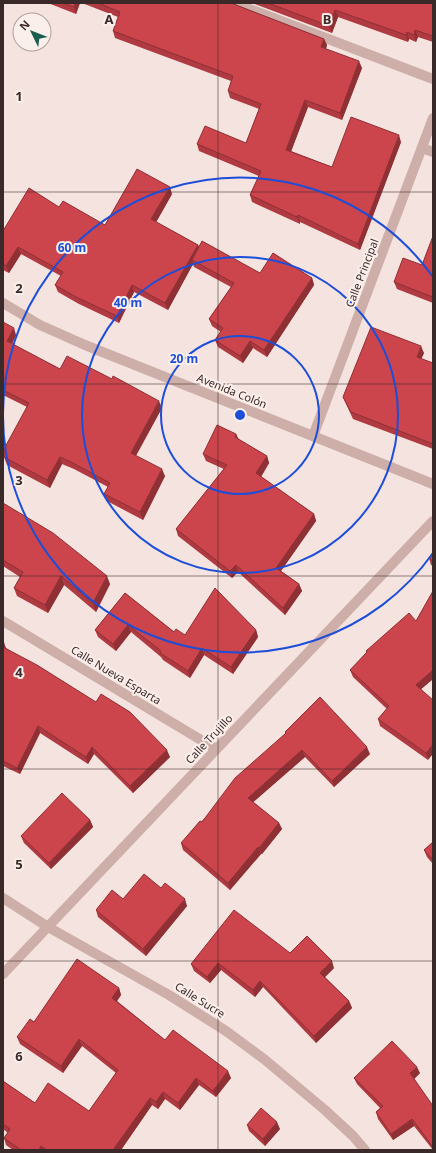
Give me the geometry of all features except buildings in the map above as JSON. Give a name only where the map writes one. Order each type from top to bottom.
[{"type":"street","points":[[234,3],[433,79]]},
{"type":"street","name":"Calle Principal","points":[[313,436],[433,118]]},
{"type":"street","points":[[422,148],[433,152]]},
{"type":"street","name":"Avenida Colón","points":[[3,303],[40,325],[85,345],[433,484]]},
{"type":"street","name":"Calle Trujillo","points":[[3,974],[433,521]]},
{"type":"street","name":"Calle Nueva Esparta","points":[[3,622],[216,748]]},
{"type":"street","name":"Calle Sucre","points":[[3,898],[48,927],[169,995],[226,1031],[264,1059],[325,1110],[353,1136],[365,1150]]}]
